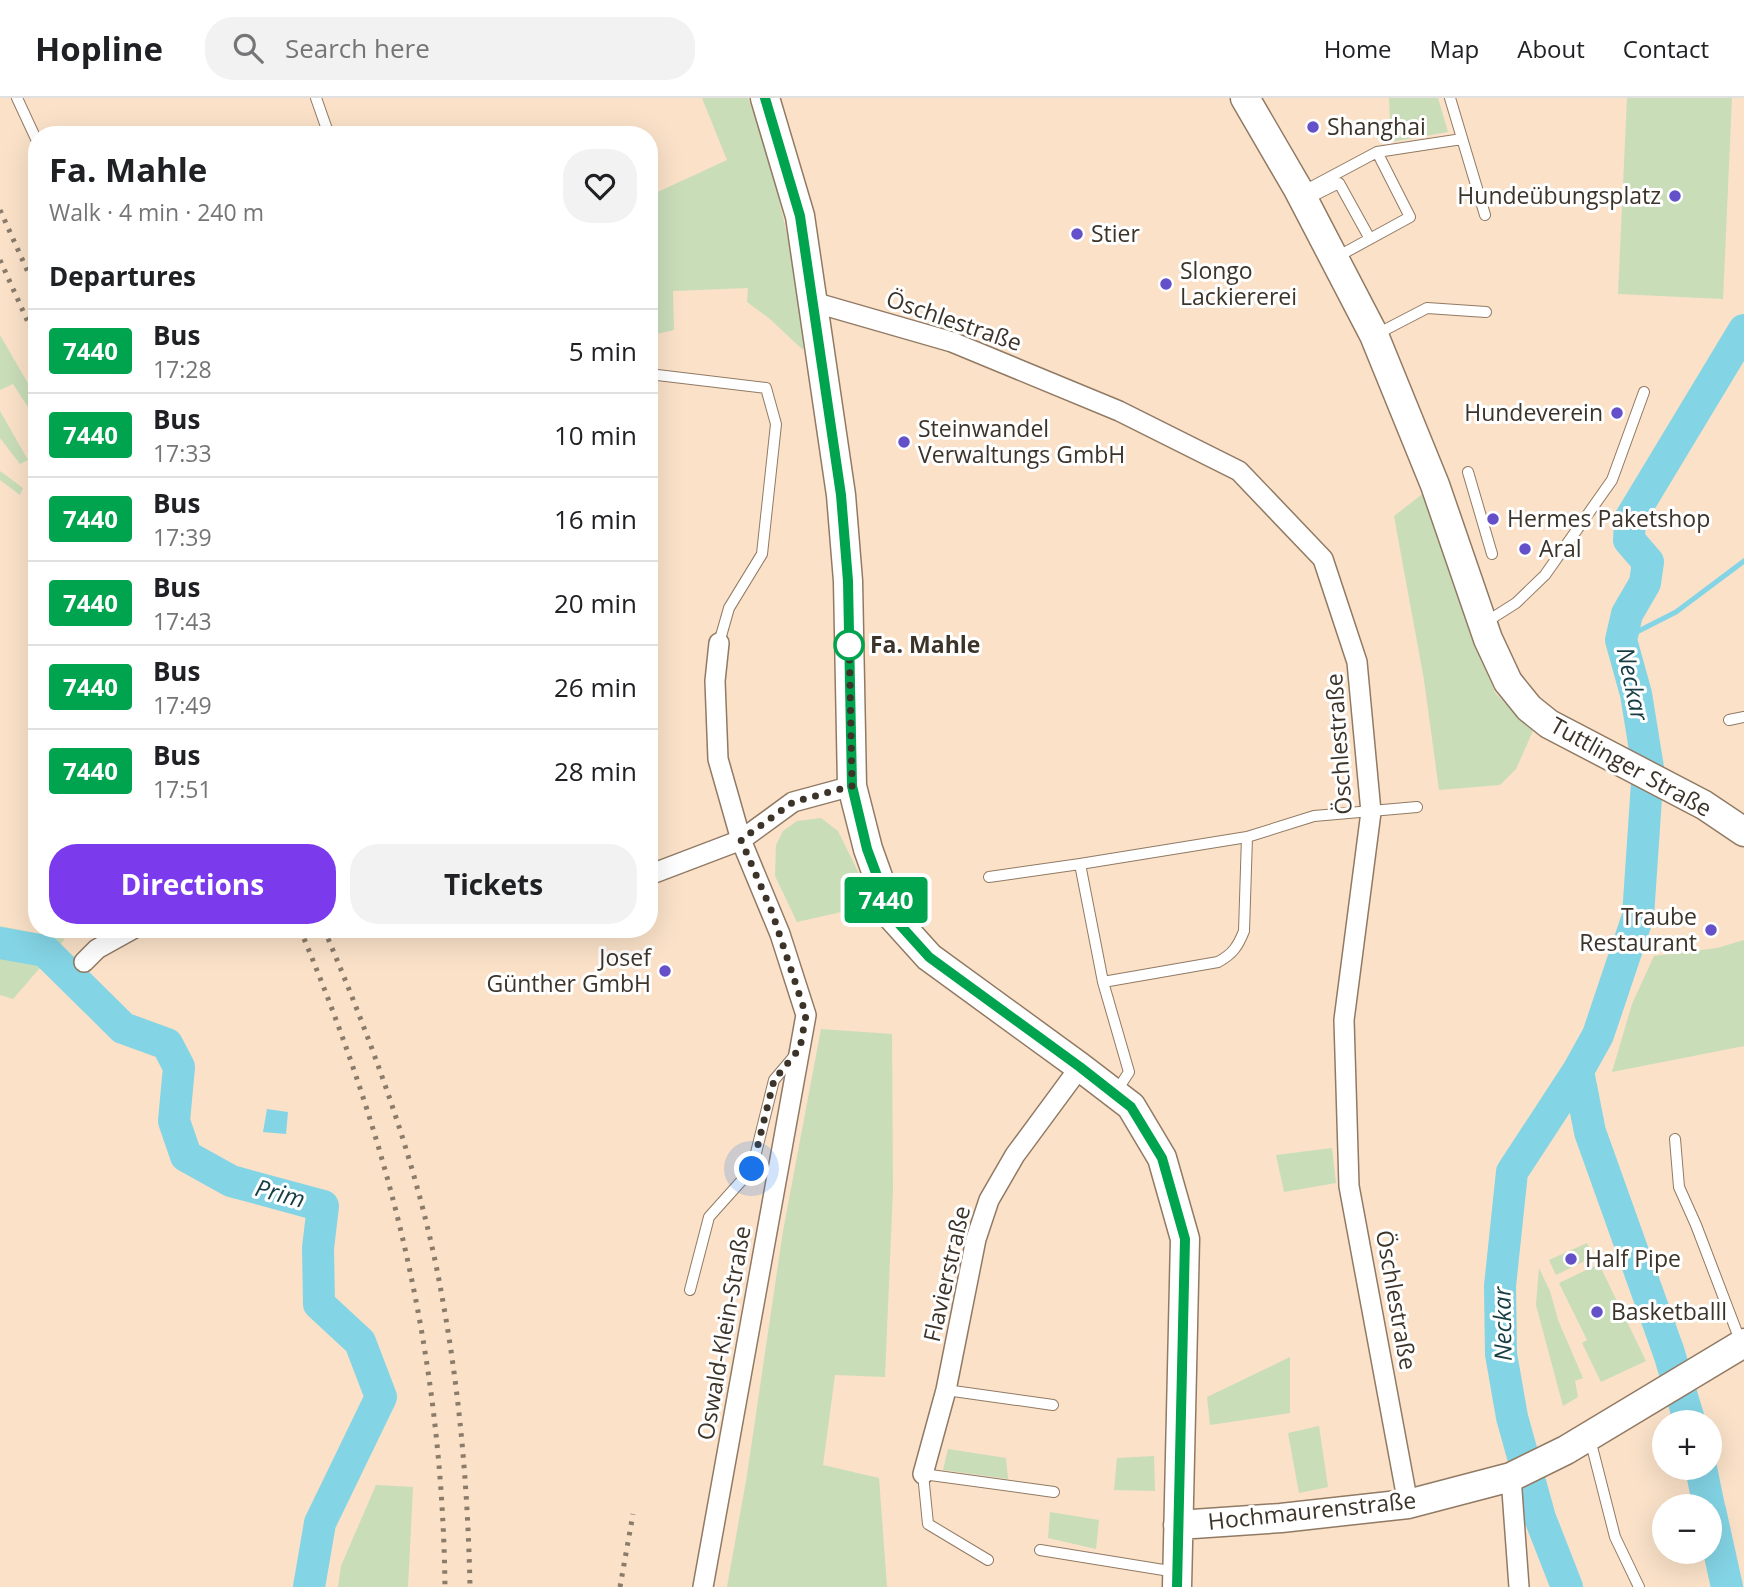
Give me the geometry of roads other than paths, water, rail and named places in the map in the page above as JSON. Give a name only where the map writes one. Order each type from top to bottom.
[{"type":"street","points":[[765,98],[800,216],[841,495],[848,581],[852,786],[867,849],[892,916],[929,957],[1131,1107],[1162,1158],[1185,1239],[1177,1580]]},
{"type":"street","name":"Tuttlinger Straße","points":[[1245,98],[1302,197],[1374,335],[1435,485],[1482,624],[1508,682],[1529,708],[1560,731],[1704,805],[1744,832]]},
{"type":"street","name":"Öschlestraße","points":[[813,302],[952,342],[1119,411],[1239,471],[1322,559],[1357,662],[1371,812],[1344,1020],[1349,1186],[1408,1504]]},
{"type":"street","name":"Oswald-Klein-Straße","points":[[703,1587],[806,1015],[772,912],[741,840],[718,759],[715,681],[719,643]]},
{"type":"street","points":[[658,872],[741,840],[793,802],[852,786]]},
{"type":"street","points":[[85,962],[97,949],[117,938]]},
{"type":"street","name":"Flavierstraße","points":[[923,1474],[946,1390],[976,1239],[989,1200],[1015,1155],[1080,1067]]},
{"type":"street","name":"Hochmaurenstraße","points":[[1178,1525],[1281,1518],[1408,1504],[1511,1477],[1578,1443],[1716,1360],[1743,1347]]},
{"type":"street","points":[[1511,1477],[1519,1587]]},
{"type":"lane","points":[[17,98],[30,126]]},
{"type":"lane","points":[[316,98],[326,126]]},
{"type":"lane","points":[[1450,98],[1485,215]]},
{"type":"lane","points":[[1302,197],[1377,152],[1462,139]]},
{"type":"lane","points":[[1335,259],[1410,216],[1377,152]]},
{"type":"lane","points":[[1302,197],[1339,183],[1370,239]]},
{"type":"lane","points":[[1374,335],[1427,308],[1486,312]]},
{"type":"lane","points":[[658,375],[766,388],[776,424],[762,554],[729,608],[719,643]]},
{"type":"lane","points":[[1482,624],[1516,603],[1545,575],[1575,533],[1612,480],[1644,392]]},
{"type":"lane","points":[[1468,472],[1492,554]]},
{"type":"lane","points":[[1729,720],[1744,717]]},
{"type":"lane","points":[[989,877],[1247,836],[1314,816],[1417,807]]},
{"type":"lane","points":[[1103,982],[1218,962],[1230,956],[1239,945],[1244,930],[1247,836]]},
{"type":"lane","points":[[1080,864],[1103,982],[1129,1072],[1115,1094]]},
{"type":"lane","points":[[690,1290],[709,1217],[752,1169],[774,1080],[800,1048]]},
{"type":"lane","points":[[1675,1139],[1679,1187],[1743,1347]]},
{"type":"lane","points":[[946,1390],[1053,1405]]},
{"type":"lane","points":[[1578,1443],[1615,1537],[1639,1587]]},
{"type":"lane","points":[[988,1560],[928,1524],[923,1474],[1054,1492]]},
{"type":"lane","points":[[1040,1550],[1177,1580]]},
{"type":"water","points":[[267,1109],[288,1112],[286,1134],[263,1132]]},
{"type":"waterway","name":"Neckar","points":[[1567,1587],[1540,1518],[1512,1417],[1501,1354],[1500,1286],[1512,1172],[1578,1071],[1598,1035],[1638,916],[1648,768],[1636,694],[1621,640],[1627,614],[1645,583],[1648,562],[1629,540],[1630,519],[1744,330]]},
{"type":"waterway","points":[[1621,640],[1676,612],[1744,561]]},
{"type":"waterway","name":"Prim","points":[[0,943],[45,951],[123,1028],[167,1044],[179,1067],[174,1121],[186,1156],[231,1181],[323,1206],[318,1248],[319,1304],[360,1342],[381,1397],[320,1523],[309,1587]]},
{"type":"waterway","name":"Neckar","points":[[1578,1071],[1590,1132],[1669,1353],[1686,1410]]},
{"type":"waterway","name":"Neckar","points":[[1703,1480],[1706,1494]]},
{"type":"waterway","name":"Neckar","points":[[1722,1564],[1727,1587]]},
{"type":"railway","points":[[0,210],[28,272]]},
{"type":"railway","points":[[0,260],[28,322]]},
{"type":"railway","points":[[304,938],[361,1090],[406,1251],[422,1332],[434,1415],[442,1500],[445,1587]]},
{"type":"railway","points":[[328,938],[394,1112],[434,1254],[458,1408],[465,1480],[470,1587]]},
{"type":"railway","points":[[620,1587],[633,1514]]},
{"type":"place","name":"Shanghai","points":[[1313,127]]},
{"type":"place","name":"Hundeübungsplatz","points":[[1675,196]]},
{"type":"place","name":"Stier","points":[[1077,234]]},
{"type":"place","name":"Slongo Lackiererei","points":[[1166,284]]},
{"type":"place","name":"Hundeverein","points":[[1617,413]]},
{"type":"place","name":"Steinwandel Verwaltungs GmbH","points":[[904,442]]},
{"type":"place","name":"Hermes Paketshop","points":[[1493,519]]},
{"type":"place","name":"Aral","points":[[1525,549]]},
{"type":"place","name":"Fa. Mahle","points":[[849,645]]},
{"type":"place","name":"Traube Restaurant","points":[[1711,930]]},
{"type":"place","name":"Josef Günther GmbH","points":[[665,971]]},
{"type":"place","name":"Half Pipe","points":[[1571,1259]]},
{"type":"place","name":"Basketballl","points":[[1597,1312]]}]
